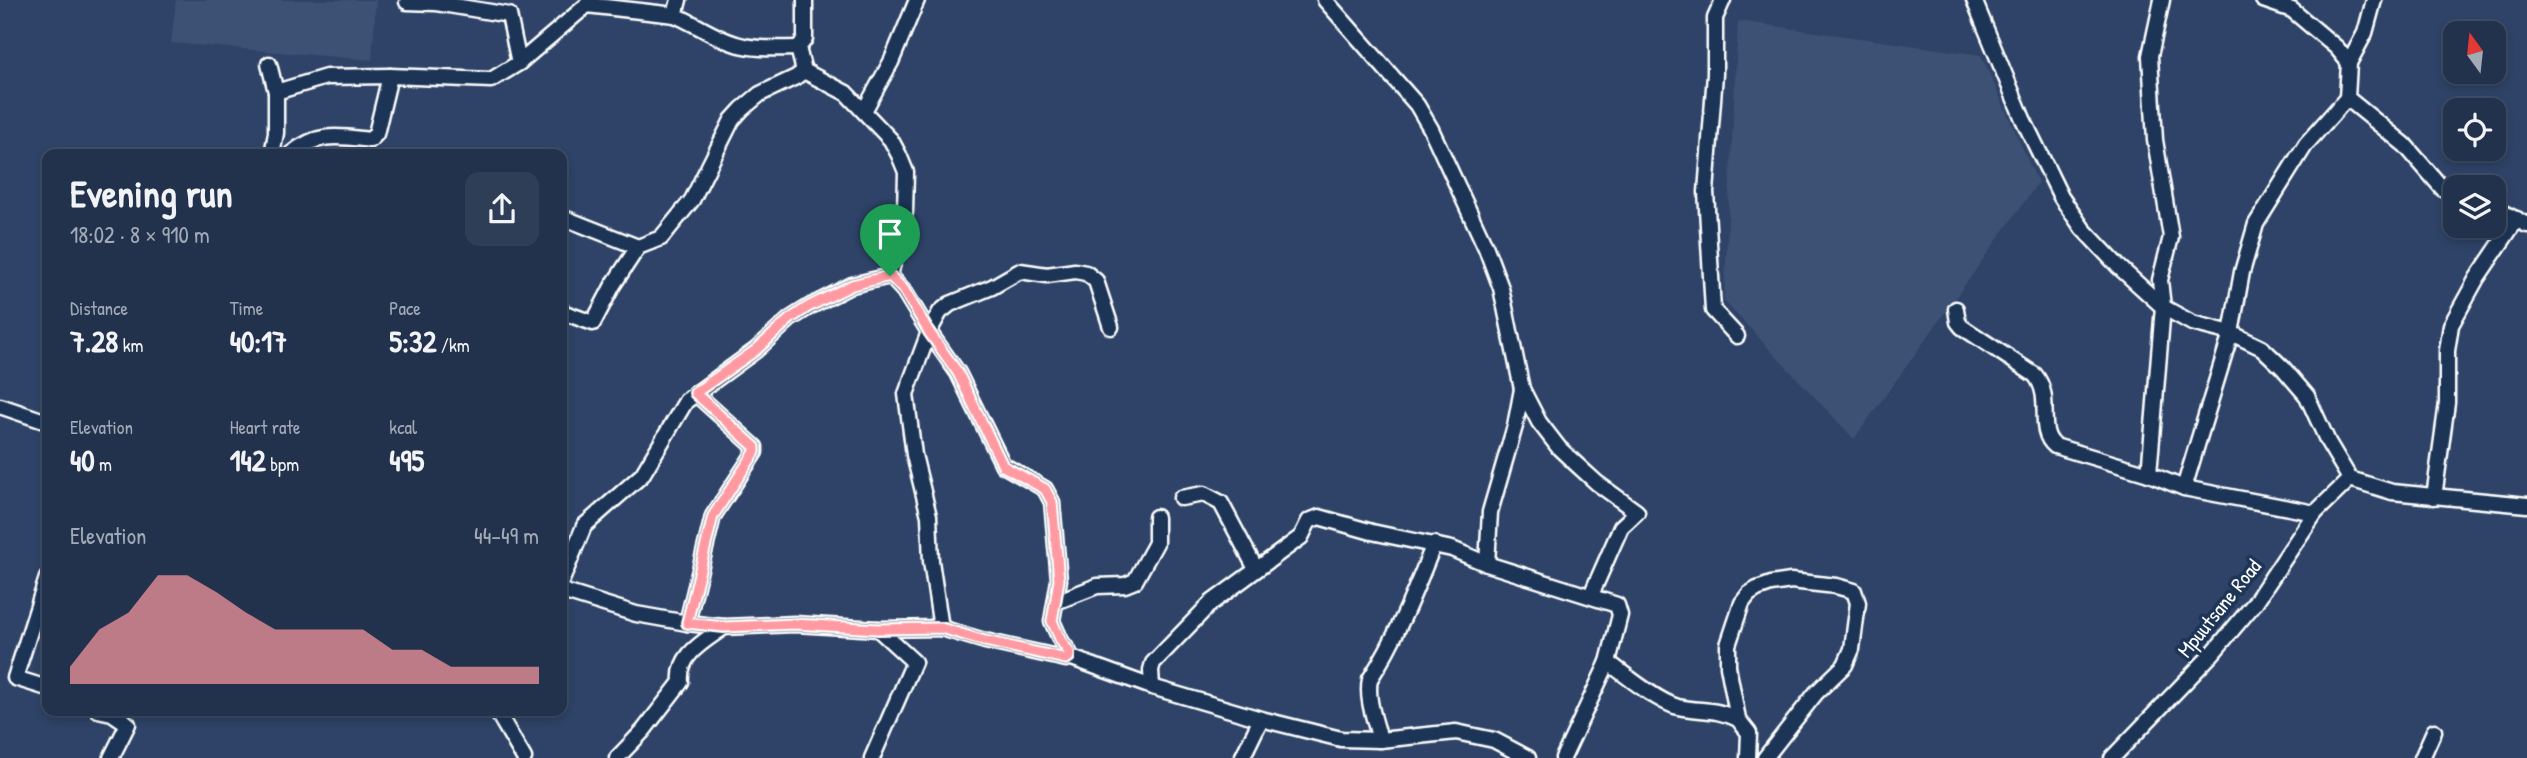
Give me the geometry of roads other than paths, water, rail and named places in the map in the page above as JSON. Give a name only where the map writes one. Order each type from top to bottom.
[{"type":"street","points":[[675,15],[679,0]]},
{"type":"street","points":[[804,71],[799,48],[805,39],[806,0]]},
{"type":"street","points":[[864,111],[891,62],[917,0]]},
{"type":"street","points":[[1325,0],[1418,105],[1431,130],[1486,248],[1509,323],[1522,389],[1539,422],[1559,447],[1597,483],[1637,512],[1620,527],[1591,595]]},
{"type":"street","points":[[1723,0],[1715,18],[1715,74],[1706,192],[1713,310],[1737,336]]},
{"type":"street","points":[[1974,0],[2023,119],[2061,197],[2083,229],[2163,307],[2192,323],[2231,333],[2262,348],[2307,396],[2328,442],[2350,479],[2392,492],[2527,505]]},
{"type":"street","points":[[2149,474],[2163,307],[2160,281],[2171,237],[2155,139],[2150,56],[2162,0]]},
{"type":"street","points":[[2263,0],[2292,10],[2337,48],[2349,63]]},
{"type":"street","points":[[2184,488],[2231,333],[2242,272],[2256,224],[2306,145],[2347,98],[2349,63],[2365,33],[2374,0]]},
{"type":"street","points":[[407,2],[436,3],[509,15],[519,63]]},
{"type":"street","points":[[276,92],[326,77],[390,76],[491,80],[519,63],[588,2],[675,15],[738,45],[799,48]]},
{"type":"street","points":[[269,64],[276,92],[276,133],[273,149]]},
{"type":"street","points":[[804,71],[846,93],[891,140],[906,172],[905,212],[890,276]]},
{"type":"street","points":[[567,314],[593,323],[612,285],[638,247],[661,237],[679,218],[717,153],[732,120],[760,94],[804,71]]},
{"type":"street","points":[[299,149],[318,137],[370,140],[376,134],[390,76]]},
{"type":"street","points":[[2347,98],[2405,145],[2443,187]]},
{"type":"street","points":[[2434,497],[2447,403],[2447,351],[2451,325],[2477,278],[2522,222],[2506,214]]},
{"type":"street","points":[[567,219],[638,247]]},
{"type":"street","points":[[941,628],[931,561],[929,516],[915,455],[906,394],[929,332],[940,312],[950,304],[992,287],[1020,271],[1047,275],[1075,271],[1087,273],[1096,281],[1111,327]]},
{"type":"street","points":[[890,276],[904,290],[958,373],[1003,466],[1045,489],[1052,502],[1059,580],[1052,621],[1069,652],[1069,657]]},
{"type":"street","points":[[567,568],[584,526],[642,475],[686,401],[756,350],[790,319],[808,307],[852,285],[890,276]]},
{"type":"street","points":[[1956,309],[1958,322],[1962,327],[2035,375],[2041,382],[2045,392],[2046,433],[2049,441],[2056,446],[2149,474],[2184,488],[2315,513]]},
{"type":"street","points":[[1486,564],[1490,512],[1515,426],[1522,389]]},
{"type":"street","points":[[687,623],[713,516],[755,452],[755,447],[695,393]]},
{"type":"street","points":[[0,406],[42,420]]},
{"type":"street","name":"Mpuutsane Road","points":[[2112,758],[2212,654],[2254,604],[2315,513],[2350,479]]},
{"type":"street","points":[[1181,498],[1204,494],[1221,503],[1256,569]]},
{"type":"street","points":[[1056,602],[1097,586],[1125,585],[1135,581],[1156,542],[1156,517]]},
{"type":"street","points":[[1152,687],[1153,663],[1212,603],[1301,537],[1309,521],[1319,517],[1372,533],[1452,548],[1486,564],[1617,605],[1620,611],[1608,662],[1563,758]]},
{"type":"street","points":[[1380,740],[1368,689],[1370,679],[1412,601],[1420,573],[1434,544]]},
{"type":"street","points":[[1738,719],[1728,666],[1728,645],[1742,603],[1749,594],[1771,584],[1791,582],[1836,586],[1854,591],[1858,603],[1852,649],[1845,665],[1816,693],[1765,758]]},
{"type":"street","points":[[567,593],[636,614],[724,627],[795,624],[878,629],[941,628],[1044,655],[1066,659],[1069,657],[1152,687],[1341,740],[1380,740],[1455,732],[1494,740],[1528,758]]},
{"type":"street","points":[[42,594],[15,678],[42,686]]},
{"type":"street","points":[[617,758],[643,731],[681,682],[680,670],[685,659],[724,627]]},
{"type":"street","points":[[872,758],[914,662],[878,629]]},
{"type":"street","points":[[1608,662],[1677,707],[1725,713],[1738,719],[1749,733],[1748,758]]},
{"type":"street","points":[[111,758],[128,724],[116,716]]},
{"type":"street","points":[[500,716],[524,758]]},
{"type":"street","points":[[1242,758],[1261,719]]},
{"type":"street","points":[[2422,758],[2434,731]]}]
